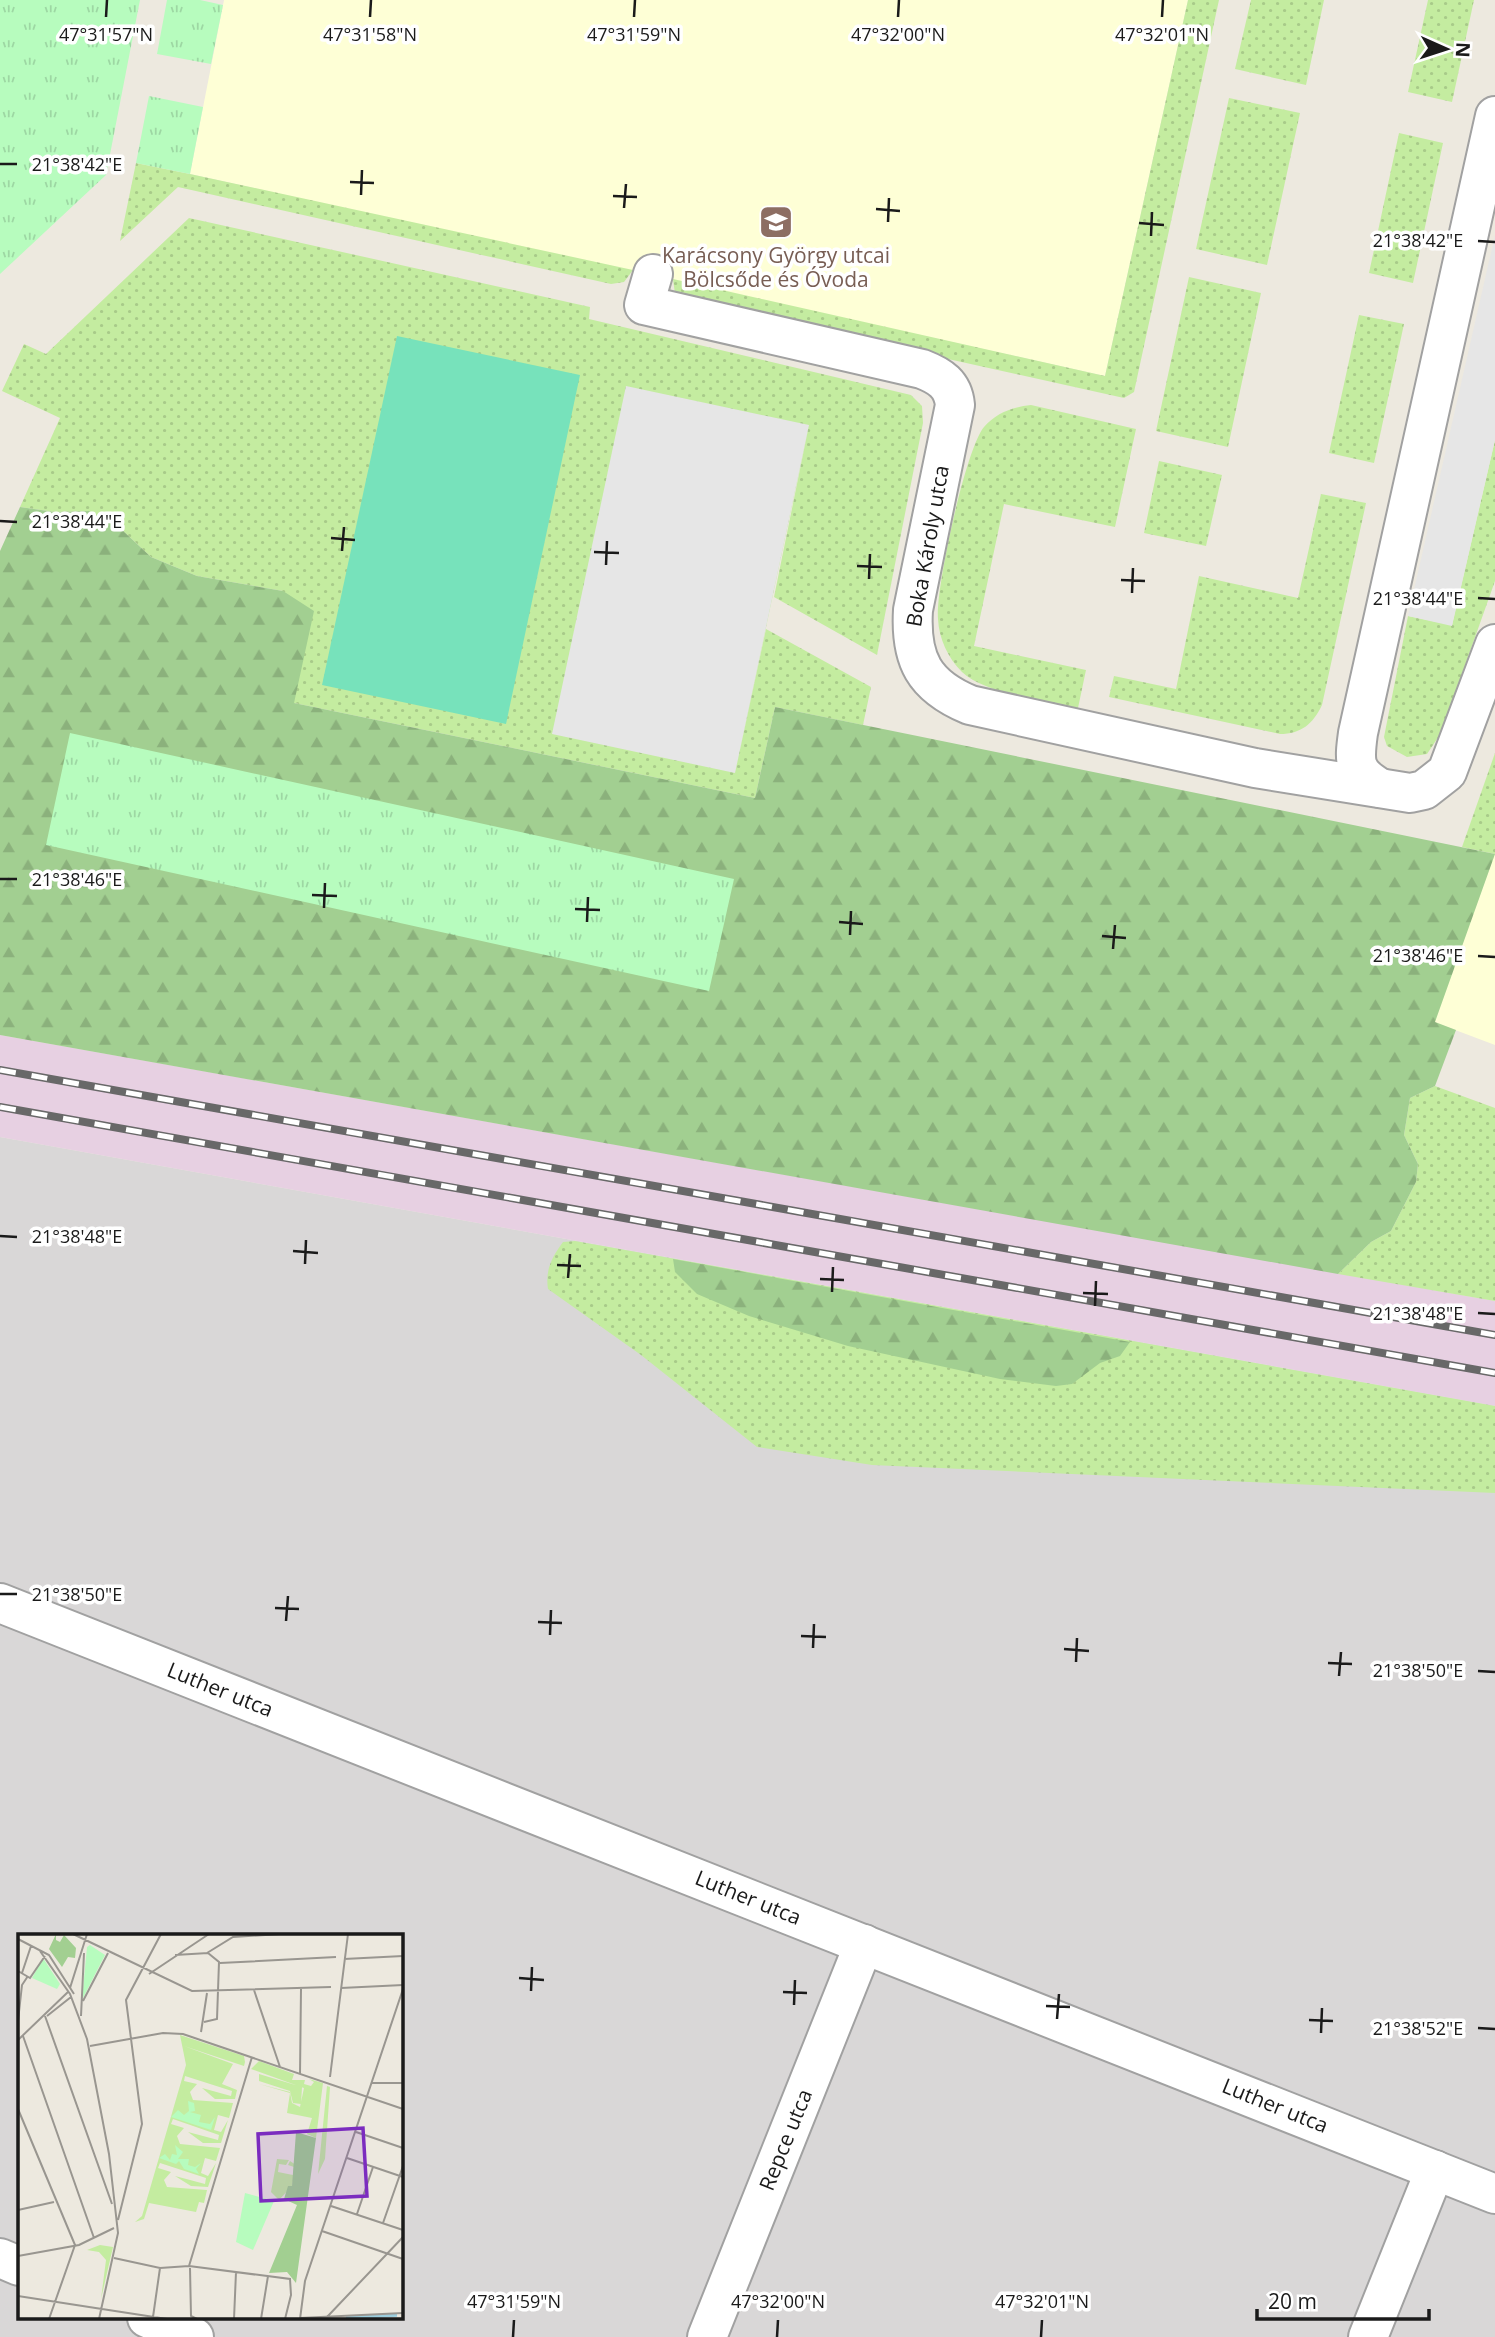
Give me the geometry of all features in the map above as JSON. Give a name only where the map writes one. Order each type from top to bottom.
[{"type":"street","points":[[1380,788],[1357,769],[1358,733],[1495,116]]},
{"type":"street","name":"Boka Károly utca","points":[[649,290],[922,369],[938,376],[948,385],[955,405],[912,610],[911,631],[919,664],[940,690],[970,705],[1255,768],[1410,793],[1424,790],[1447,772],[1495,644]]},
{"type":"street","name":"Luther utca","points":[[0,1603],[1495,2194]]},
{"type":"street","name":"Repce utca","points":[[707,2337],[864,1944]]},
{"type":"street","points":[[1368,2337],[1435,2170]]},
{"type":"street","points":[[0,2258],[18,2266]]},
{"type":"street","points":[[152,2320],[194,2337]]},
{"type":"shaded area","name":"Karácsony György utcai Bölcsőde és Óvoda","points":[[224,0],[1188,0],[1105,376],[190,174]]},
{"type":"shaded area","points":[[1495,235],[1495,440],[1452,626],[1408,616]]},
{"type":"shaded area","points":[[626,386],[809,425],[735,773],[552,734]]},
{"type":"shaded area","points":[[1495,853],[1495,1045],[1434,1022]]},
{"type":"shaded area","points":[[0,1035],[1495,1301],[1495,1406],[0,1137]]},
{"type":"shaded area","points":[[0,1137],[1495,1406],[1495,2337],[0,2337]]},
{"type":"green space","points":[[0,0],[140,0],[106,175],[0,274]]},
{"type":"green space","points":[[167,0],[200,0],[223,5],[211,64],[157,54]]},
{"type":"green space","points":[[1188,0],[1219,0],[1134,392],[1124,398],[686,301],[675,294],[673,279],[1105,376]]},
{"type":"green space","points":[[1251,0],[1324,0],[1306,85],[1235,69]]},
{"type":"green space","points":[[1428,0],[1474,0],[1452,102],[1408,92]]},
{"type":"green space","points":[[149,96],[203,107],[190,174],[136,163]]},
{"type":"green space","points":[[1229,98],[1300,113],[1267,265],[1196,249]]},
{"type":"green space","points":[[1399,133],[1443,143],[1413,283],[1369,273]]},
{"type":"green space","points":[[136,163],[633,270],[624,282],[611,284],[178,187],[120,241]]},
{"type":"green space","points":[[189,218],[590,307],[589,319],[911,395],[922,406],[923,423],[877,655],[774,597],[809,425],[735,773],[766,629],[871,687],[863,725],[775,707],[755,798],[294,703],[283,591],[197,576],[151,557],[121,529],[89,511],[55,512],[20,507],[60,418],[2,391],[24,344],[46,354]]},
{"type":"green space","points":[[1189,277],[1261,293],[1228,447],[1156,431]]},
{"type":"green space","points":[[1359,315],[1404,324],[1374,463],[1329,453]]},
{"type":"green space","points":[[397,336],[580,375],[506,724],[322,685]]},
{"type":"green space","points":[[1031,405],[1136,429],[1115,527],[1004,504],[974,646],[1086,670],[1078,708],[1017,696],[972,680],[957,667],[949,654],[942,641],[939,626],[938,603],[946,551],[961,489],[977,440],[984,427],[999,414]]},
{"type":"green space","points":[[1495,440],[1495,581],[1441,733],[1427,754],[1407,757],[1387,746],[1384,737],[1408,616],[1452,625]]},
{"type":"green space","points":[[1159,461],[1222,475],[1206,546],[1144,533]]},
{"type":"green space","points":[[1321,494],[1366,503],[1322,705],[1306,727],[1280,734],[1109,697],[1114,676],[1176,689],[1199,576],[1298,598]]},
{"type":"green space","points":[[20,507],[55,512],[89,511],[121,529],[151,557],[197,576],[283,591],[314,611],[294,703],[755,798],[775,707],[1495,854],[1435,1022],[1456,1030],[1435,1086],[1410,1098],[1404,1135],[1418,1164],[1416,1182],[1391,1231],[1371,1242],[1338,1274],[0,1035],[0,551]]},
{"type":"green space","points":[[70,733],[734,879],[709,991],[46,845]]},
{"type":"green space","points":[[1495,753],[1495,854],[1462,847]]},
{"type":"green space","points":[[1435,1086],[1495,1108],[1495,1301],[1338,1274],[1371,1242],[1391,1231],[1416,1182],[1418,1164],[1404,1135],[1410,1098]]},
{"type":"green space","points":[[575,1241],[1495,1406],[1495,1493],[872,1465],[757,1447],[641,1355],[548,1289],[550,1264],[556,1253],[563,1242]]},
{"type":"green space","points":[[673,1259],[1130,1342],[1120,1356],[1100,1363],[1072,1384],[1056,1386],[1000,1379],[848,1346],[749,1316],[697,1294],[675,1272]]},
{"type":"railway","points":[[0,1070],[1495,1335]]},
{"type":"railway","points":[[0,1107],[1495,1373]]},
{"type":"place","name":"Karácsony György utcai Bölcsőde és Óvoda","points":[[776,222]]}]
